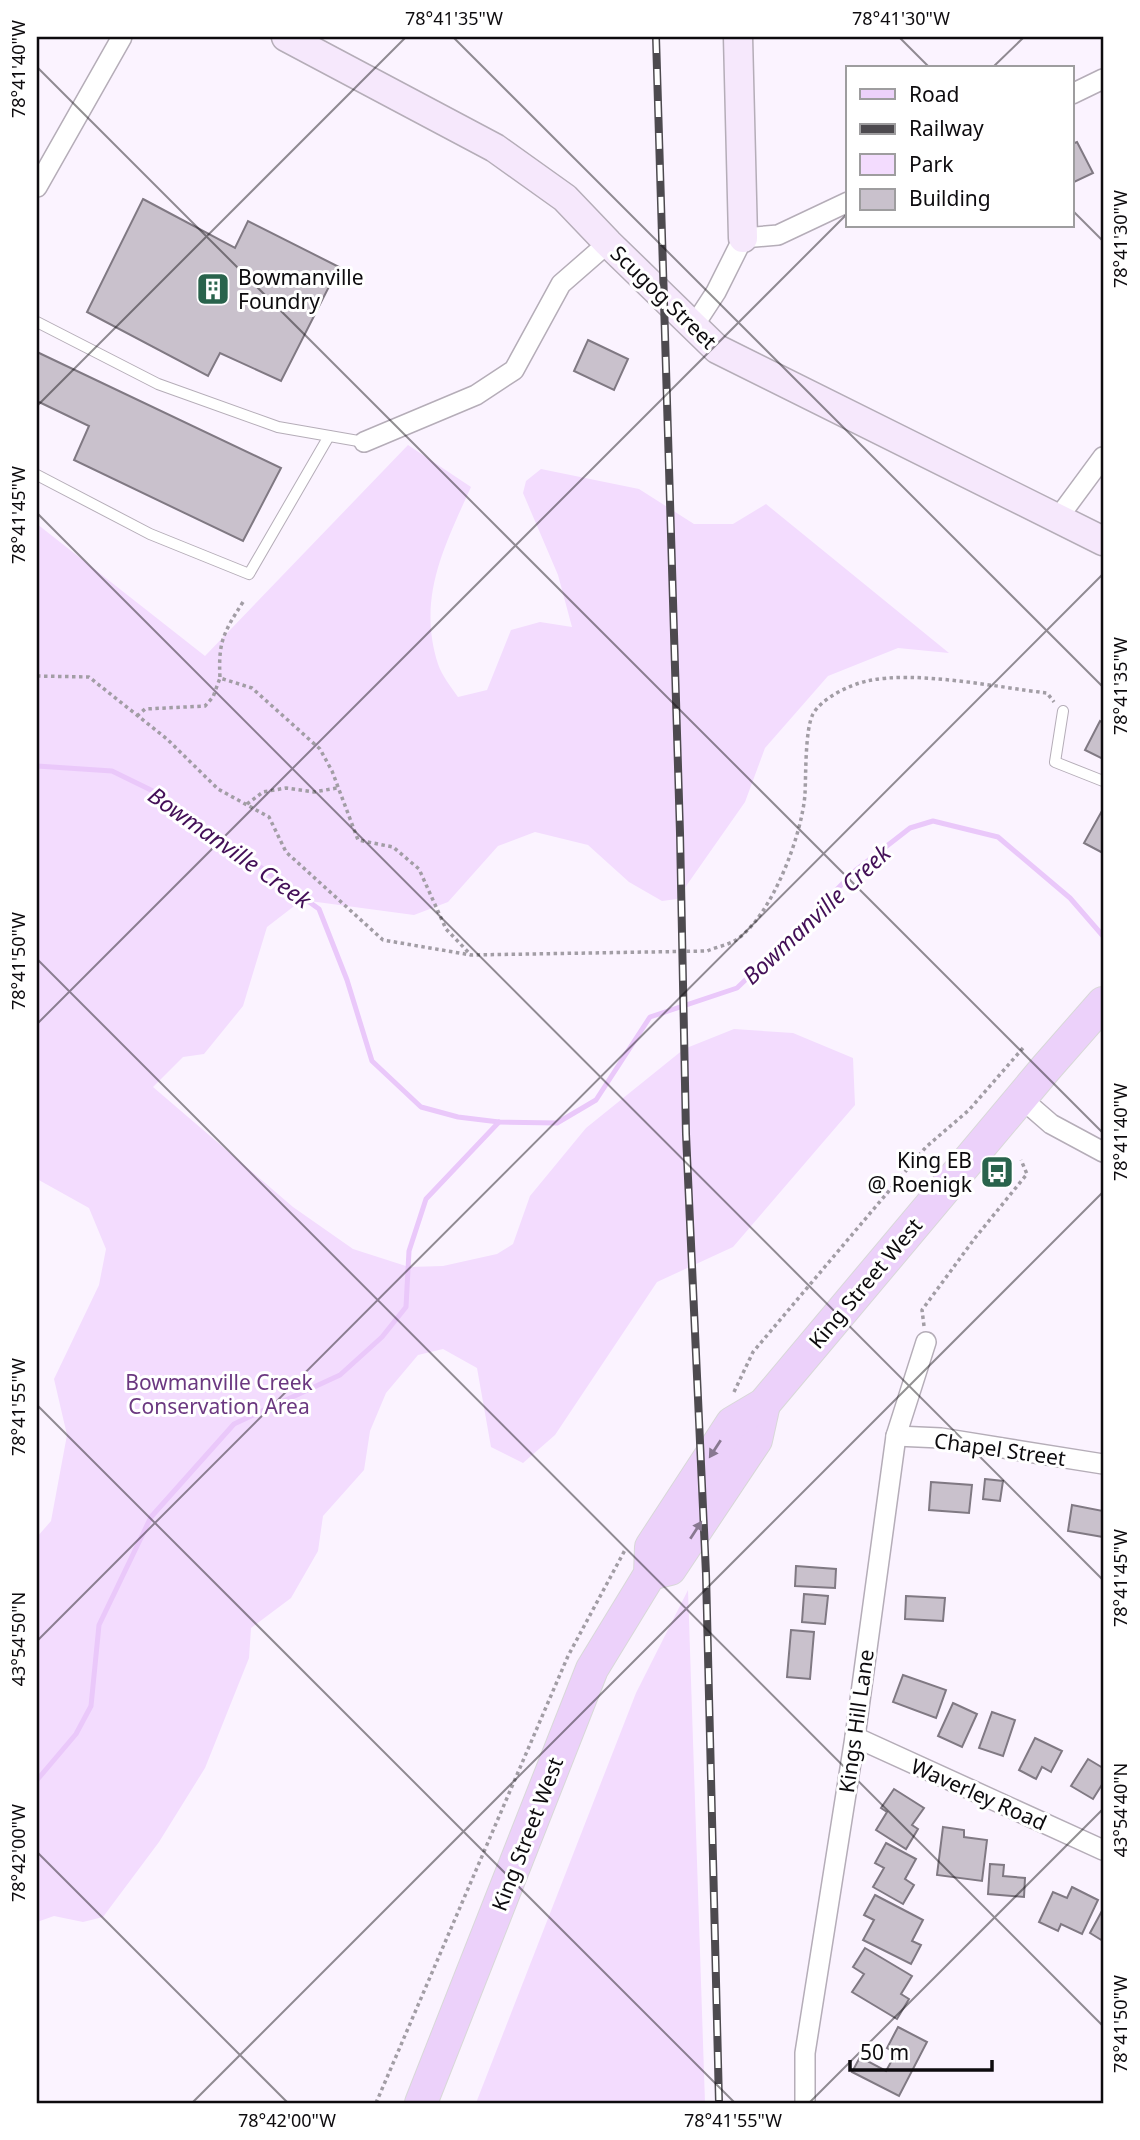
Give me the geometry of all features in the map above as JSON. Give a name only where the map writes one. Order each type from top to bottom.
[{"type":"main road","name":"King Street West","points":[[421,2103],[592,1669],[650,1574],[651,1547],[732,1423],[764,1404],[1103,1003]]},
{"type":"street","points":[[37,187],[122,37]]},
{"type":"street","name":"Scugog Street","points":[[286,37],[495,148],[565,198],[717,349],[1103,541]]},
{"type":"street","points":[[693,327],[716,292],[743,238],[738,37]]},
{"type":"street","points":[[1074,93],[1103,79]]},
{"type":"street","points":[[743,238],[778,235],[846,203]]},
{"type":"street","points":[[364,442],[476,395],[514,370],[561,284],[608,243]]},
{"type":"street","points":[[1059,518],[1103,457]]},
{"type":"street","points":[[1021,1098],[1051,1124],[1103,1152]]},
{"type":"street","name":"Kings Hill Lane","points":[[805,2103],[805,2053],[855,1737],[896,1436],[926,1342]]},
{"type":"street","name":"Chapel Street","points":[[896,1436],[941,1438],[1103,1464]]},
{"type":"street","name":"Waverley Road","points":[[855,1737],[1103,1850]]},
{"type":"lane","points":[[37,323],[158,384],[278,427],[364,442]]},
{"type":"lane","points":[[37,475],[150,534],[249,574],[329,436]]},
{"type":"lane","points":[[1063,711],[1055,762],[1103,782]]},
{"type":"path","points":[[137,716],[145,709],[205,706],[214,697],[220,678],[219,645],[243,601]]},
{"type":"path","points":[[37,676],[89,677],[167,739],[218,789],[269,817],[286,852],[383,940],[471,955],[706,951],[736,941],[758,919],[793,851],[803,811],[808,741],[813,714],[836,692],[867,681],[918,678],[1047,694],[1063,711]]},
{"type":"path","points":[[220,678],[252,688],[320,749],[332,771],[358,840],[393,848],[419,869],[446,929],[471,955]]},
{"type":"path","points":[[247,804],[263,792],[286,788],[314,792],[337,788]]},
{"type":"path","points":[[926,1342],[922,1310],[1027,1174],[1021,1160]]},
{"type":"green space","name":"Bowmanville Creek Conservation Area","points":[[408,445],[471,487],[436,573],[430,617],[438,664],[458,697],[487,690],[511,630],[540,622],[572,627],[558,575],[523,493],[526,481],[541,469],[639,489],[694,524],[733,524],[766,504],[949,653],[898,648],[828,676],[765,748],[745,802],[677,899],[662,901],[629,882],[588,845],[535,832],[498,846],[448,902],[414,915],[302,900],[267,927],[243,1006],[204,1054],[183,1057],[153,1087],[293,1207],[353,1249],[409,1267],[443,1266],[497,1254],[513,1244],[530,1196],[586,1128],[684,1049],[734,1029],[793,1033],[853,1058],[855,1105],[733,1247],[657,1282],[555,1435],[523,1463],[491,1447],[477,1368],[443,1349],[418,1355],[386,1393],[370,1431],[364,1470],[323,1516],[318,1551],[291,1598],[251,1628],[249,1658],[205,1768],[159,1842],[103,1917],[83,1922],[54,1916],[37,1922],[37,1537],[51,1521],[67,1435],[54,1379],[99,1285],[106,1249],[89,1208],[37,1179],[37,524],[205,656]]},
{"type":"green space","points":[[688,1590],[705,2103],[476,2103],[636,1693]]},
{"type":"building","points":[[1077,142],[1093,173],[1074,182],[1074,143]]},
{"type":"building","name":"Bowmanville Foundry","points":[[143,199],[235,248],[248,221],[339,267],[281,381],[220,353],[208,376],[87,312]]},
{"type":"building","points":[[588,340],[628,359],[614,390],[574,371]]},
{"type":"building","points":[[37,352],[281,468],[243,541],[74,460],[89,426],[37,401]]},
{"type":"building","points":[[1100,721],[1103,723],[1103,759],[1085,750]]},
{"type":"building","points":[[1103,809],[1103,853],[1084,843]]},
{"type":"building","points":[[985,1479],[1003,1481],[1000,1501],[983,1499]]},
{"type":"building","points":[[931,1482],[972,1485],[969,1513],[929,1510]]},
{"type":"building","points":[[1072,1505],[1103,1511],[1103,1537],[1068,1531]]},
{"type":"building","points":[[796,1566],[836,1569],[835,1588],[795,1586]]},
{"type":"building","points":[[804,1594],[828,1596],[825,1624],[802,1622]]},
{"type":"building","points":[[906,1596],[945,1598],[943,1621],[905,1619]]},
{"type":"building","points":[[791,1630],[814,1632],[810,1679],[787,1677]]},
{"type":"building","points":[[903,1675],[946,1690],[936,1718],[893,1702]]},
{"type":"building","points":[[953,1703],[977,1714],[962,1747],[938,1736]]},
{"type":"building","points":[[992,1712],[1015,1720],[1003,1756],[979,1748]]},
{"type":"building","points":[[1035,1738],[1062,1751],[1051,1772],[1042,1767],[1036,1779],[1019,1770]]},
{"type":"building","points":[[1088,1759],[1103,1768],[1103,1783],[1093,1799],[1071,1786]]},
{"type":"building","points":[[894,1789],[924,1808],[912,1825],[918,1829],[906,1849],[876,1830],[887,1812],[881,1808]]},
{"type":"building","points":[[943,1827],[964,1830],[964,1837],[987,1840],[982,1881],[937,1875]]},
{"type":"building","points":[[886,1843],[916,1859],[905,1879],[914,1885],[903,1904],[873,1887],[884,1868],[875,1863]]},
{"type":"building","points":[[990,1864],[1004,1865],[1003,1876],[1025,1878],[1024,1897],[988,1894]]},
{"type":"building","points":[[1072,1887],[1098,1900],[1082,1934],[1061,1924],[1058,1931],[1039,1922],[1053,1892],[1067,1898]]},
{"type":"building","points":[[875,1895],[923,1920],[912,1941],[921,1945],[911,1964],[863,1940],[874,1920],[864,1915]]},
{"type":"building","points":[[1103,1909],[1103,1941],[1090,1933]]},
{"type":"building","points":[[865,1948],[912,1976],[901,1994],[909,1999],[897,2019],[852,1992],[864,1974],[853,1967]]},
{"type":"building","points":[[898,2027],[927,2042],[899,2096],[852,2072],[860,2057],[886,2071],[896,2053],[887,2048]]},
{"type":"waterway","name":"Bowmanville Creek","points":[[37,766],[112,771],[157,793],[319,909],[347,980],[372,1061],[421,1107],[458,1117],[499,1122],[557,1123],[596,1100],[650,1017],[737,988],[856,870],[910,828],[933,821],[998,837],[1070,898],[1103,936]]},
{"type":"waterway","points":[[37,1780],[76,1734],[91,1706],[99,1625],[151,1517],[234,1424],[340,1375],[382,1337],[406,1307],[409,1251],[426,1199],[499,1122]]},
{"type":"railway","points":[[656,37],[680,833],[686,1134],[706,1574],[719,2103]]},
{"type":"place","name":"Bowmanville Foundry","points":[[213,289]]},
{"type":"place","name":"King EB @ Roenigk","points":[[997,1172]]}]
